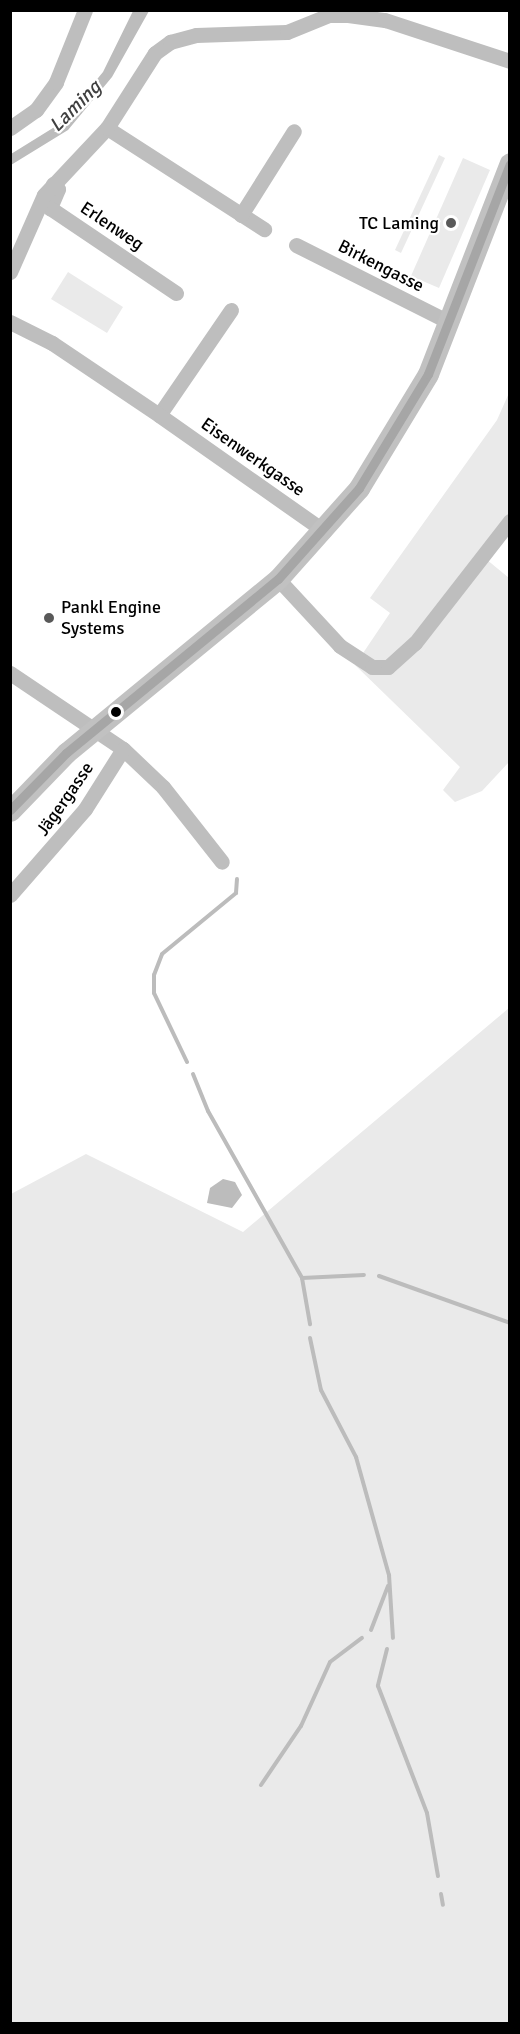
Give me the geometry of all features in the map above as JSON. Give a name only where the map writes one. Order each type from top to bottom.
[{"type":"main road","points":[[10,811],[95,729],[278,579],[324,531],[401,423],[449,322],[510,163]]},
{"type":"street","points":[[10,128],[36,110],[56,82],[85,10]]},
{"type":"street","points":[[10,272],[52,184],[106,128],[155,53],[195,35],[256,36],[348,15],[385,20],[510,61]]},
{"type":"street","points":[[106,128],[264,229]]},
{"type":"street","points":[[241,215],[294,130]]},
{"type":"street","name":"Erlenweg","points":[[52,184],[58,189],[50,208],[176,293]]},
{"type":"street","name":"Birkengasse","points":[[296,244],[449,322]]},
{"type":"street","points":[[159,415],[231,310]]},
{"type":"street","name":"Eisenwerkgasse","points":[[10,322],[52,343],[324,531]]},
{"type":"street","points":[[278,579],[340,646],[372,667],[388,666],[415,643],[510,521]]},
{"type":"street","points":[[10,673],[123,749],[163,787],[222,862]]},
{"type":"street","name":"Jägergasse","points":[[10,895],[85,809],[123,749]]},
{"type":"shaded area","points":[[439,155],[445,158],[401,253],[395,250]]},
{"type":"shaded area","name":"TC Laming","points":[[463,158],[490,170],[439,288],[411,276]]},
{"type":"shaded area","points":[[68,272],[123,307],[107,333],[51,299]]},
{"type":"shaded area","points":[[509,393],[509,528],[486,559],[509,578],[509,762],[482,791],[455,802],[443,790],[460,767],[355,665],[390,613],[370,598],[497,420]]},
{"type":"shaded area","points":[[509,1008],[509,2023],[11,2023],[11,1194],[86,1154],[243,1232]]},
{"type":"water","name":"Laming","points":[[133,11],[149,11],[112,77],[68,130],[11,165],[11,154],[61,123],[103,72]]},
{"type":"water","points":[[223,1179],[235,1182],[242,1195],[232,1208],[207,1203],[210,1188]]},
{"type":"waterway","points":[[187,1062],[154,993],[154,975],[162,954],[236,893],[237,879]]},
{"type":"waterway","points":[[193,1074],[208,1111],[302,1278],[310,1324]]},
{"type":"waterway","points":[[302,1278],[364,1275]]},
{"type":"waterway","points":[[379,1276],[510,1323]]},
{"type":"waterway","points":[[310,1338],[321,1390],[356,1457],[389,1575],[393,1638]]},
{"type":"waterway","points":[[371,1630],[388,1586]]},
{"type":"waterway","points":[[261,1785],[301,1726],[330,1662],[362,1638]]},
{"type":"waterway","points":[[387,1649],[378,1686],[427,1813],[438,1876]]},
{"type":"waterway","points":[[441,1894],[443,1905]]},
{"type":"transit line","points":[[10,810],[66,753],[278,579],[359,488],[428,374],[510,164]]},
{"type":"place","name":"TC Laming","points":[[451,223]]},
{"type":"place","name":"Pankl Engine Systems","points":[[49,618]]}]
